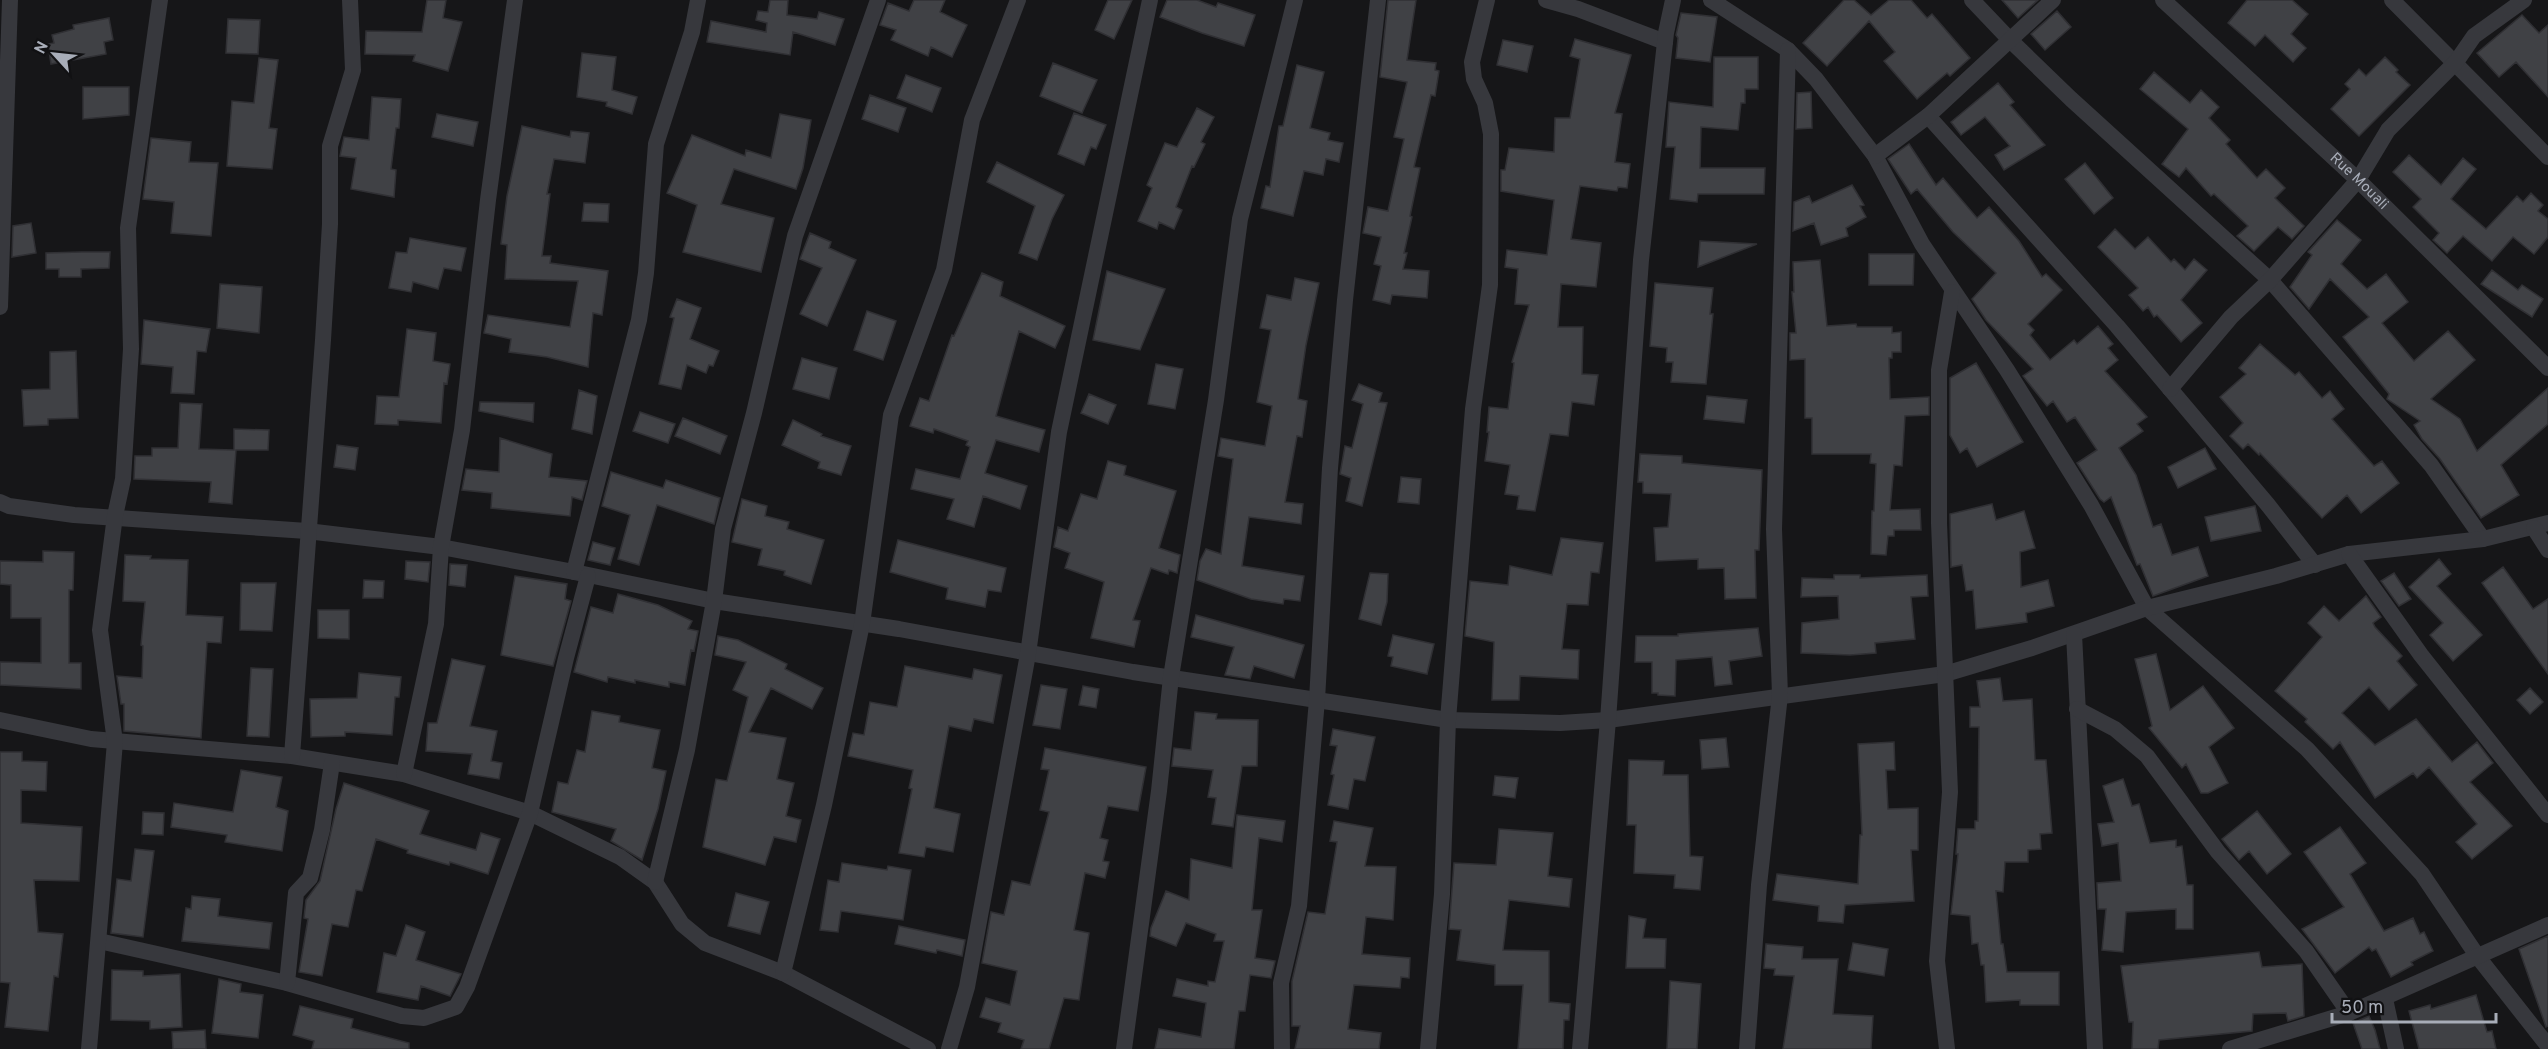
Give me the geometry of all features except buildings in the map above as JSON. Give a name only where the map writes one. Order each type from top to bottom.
[{"type":"street","points":[[0,307],[10,0]]},
{"type":"street","points":[[89,1049],[115,742],[100,630],[115,516],[123,479],[131,349],[128,228],[160,0]]},
{"type":"street","points":[[292,756],[323,340],[330,224],[330,146],[353,70],[351,0]]},
{"type":"street","points":[[404,774],[436,624],[441,547],[462,430],[488,200],[515,0]]},
{"type":"street","points":[[99,941],[287,982],[402,1016],[424,1018],[456,1007],[468,987],[530,813],[639,320],[646,273],[656,144],[692,32],[698,0]]},
{"type":"street","points":[[655,882],[687,750],[714,601],[723,529],[754,413],[795,236],[878,0]]},
{"type":"street","points":[[783,973],[824,806],[862,624],[891,415],[944,270],[972,120],[1018,0]]},
{"type":"street","points":[[949,1049],[967,987],[1028,654],[1059,432],[1150,0]]},
{"type":"street","points":[[1124,1049],[1159,791],[1171,677],[1227,323],[1239,219],[1295,0]]},
{"type":"street","points":[[1282,1049],[1281,983],[1299,906],[1317,700],[1330,468],[1346,288],[1378,0]]},
{"type":"street","points":[[1428,1049],[1442,894],[1448,720],[1473,409],[1490,285],[1491,134],[1485,103],[1474,79],[1473,63],[1487,0]]},
{"type":"street","points":[[1546,0],[1665,42]]},
{"type":"street","points":[[1580,1049],[1608,720],[1641,260],[1665,42],[1673,0]]},
{"type":"street","points":[[1711,0],[1788,50],[1816,79],[1875,156],[1922,244],[1952,292],[2007,370],[2091,505],[2147,608],[2307,750],[2422,874],[2478,957],[2548,1046]]},
{"type":"street","points":[[1972,0],[2010,40],[2270,280],[2431,465],[2483,539]]},
{"type":"street","points":[[1875,156],[1928,116],[2053,0]]},
{"type":"street","name":"Rue Mouali","points":[[2163,0],[2358,180],[2548,368]]},
{"type":"street","points":[[2392,0],[2548,157]]},
{"type":"street","points":[[2170,389],[2231,317],[2270,280],[2358,180],[2388,130],[2456,62],[2474,36],[2524,0]]},
{"type":"street","points":[[1748,1049],[1759,885],[1780,695],[1773,529],[1788,50]]},
{"type":"street","points":[[1928,116],[2117,326],[2293,534],[2314,565]]},
{"type":"street","points":[[1947,1049],[1937,961],[1950,792],[1939,523],[1939,370],[1952,292]]},
{"type":"street","points":[[0,502],[9,506],[74,515],[115,516],[307,531],[441,547],[714,601],[1317,700],[1448,720],[1560,723],[1608,720],[1945,674],[2074,634],[2147,608],[2349,554],[2483,539],[2541,526],[2548,550]]},
{"type":"street","points":[[2349,554],[2421,655],[2548,815]]},
{"type":"street","points":[[2074,634],[2095,1049]]},
{"type":"street","points":[[2077,709],[2115,729],[2147,756],[2218,852],[2306,951],[2349,1013]]},
{"type":"street","points":[[0,720],[115,742],[292,756],[404,774],[530,813],[620,857],[655,882],[682,924],[705,943],[783,973],[928,1049]]},
{"type":"street","points":[[287,982],[296,893],[310,878],[322,830],[332,763]]},
{"type":"street","points":[[2230,1049],[2349,1013],[2385,999],[2548,925]]},
{"type":"street","points":[[2385,999],[2396,1049]]}]
